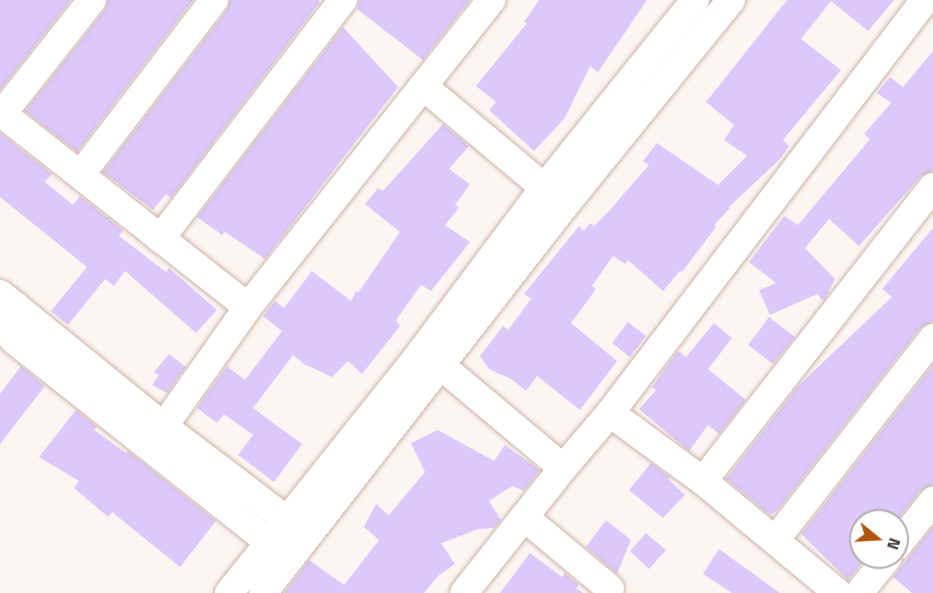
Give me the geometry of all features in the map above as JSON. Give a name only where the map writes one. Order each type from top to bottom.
[{"type":"street","points":[[92,0],[1,113],[248,307]]},
{"type":"street","points":[[81,174],[214,0]]},
{"type":"street","points":[[160,239],[343,0]]},
{"type":"street","points":[[156,436],[248,307],[491,0]]},
{"type":"street","points":[[263,593],[432,358],[555,196],[694,0]]},
{"type":"street","points":[[555,196],[731,0]]},
{"type":"street","points":[[464,593],[563,468],[610,413],[925,0]]},
{"type":"street","points":[[423,86],[555,196]]},
{"type":"street","points":[[703,481],[933,187]]},
{"type":"street","points":[[8,300],[3,327],[14,340],[156,436],[287,520]]},
{"type":"street","points":[[776,539],[933,338]]},
{"type":"street","points":[[432,358],[563,468]]},
{"type":"street","points":[[229,593],[287,520],[432,358]]},
{"type":"street","points":[[610,413],[703,481],[776,539],[838,593]]},
{"type":"street","points":[[156,436],[269,542]]},
{"type":"street","points":[[909,531],[933,501]]},
{"type":"street","points":[[524,517],[610,592]]},
{"type":"street","points":[[859,593],[878,569]]},
{"type":"building","points":[[0,0],[71,0],[0,90]]},
{"type":"building","points":[[108,0],[193,0],[77,152],[25,111],[105,10]]},
{"type":"building","points":[[230,0],[318,0],[320,2],[171,198],[166,194],[153,210],[103,172],[227,10]]},
{"type":"building","points":[[359,0],[470,0],[423,60],[357,9]]},
{"type":"building","points":[[539,0],[647,0],[598,72],[590,66],[565,118],[534,151],[489,110],[496,102],[476,86],[527,23],[524,22]]},
{"type":"building","points":[[787,0],[894,0],[868,31],[831,1],[801,39],[841,70],[783,140],[789,146],[781,158],[729,207],[682,272],[680,271],[663,291],[628,260],[625,264],[613,256],[592,286],[596,289],[571,323],[617,361],[580,410],[537,376],[526,391],[511,379],[489,369],[480,356],[503,326],[508,330],[531,299],[524,294],[579,226],[584,231],[590,223],[594,226],[609,211],[649,165],[643,161],[657,143],[718,185],[747,156],[724,140],[734,125],[706,102]]},
{"type":"building","points":[[343,27],[398,87],[265,259],[225,232],[222,235],[197,217]]},
{"type":"building","points":[[933,51],[933,171],[920,177],[859,246],[829,219],[805,248],[835,279],[826,297],[823,301],[817,294],[770,315],[759,290],[776,283],[749,262],[784,216],[798,225],[870,139],[864,134],[891,103],[877,93],[890,77],[903,87]]},
{"type":"building","points":[[443,124],[469,146],[449,169],[470,184],[455,205],[459,208],[445,225],[470,242],[431,291],[421,285],[396,320],[400,326],[362,374],[348,361],[332,377],[304,364],[293,355],[253,408],[302,444],[274,482],[238,455],[253,435],[224,414],[217,423],[197,408],[227,366],[245,380],[282,331],[263,316],[275,301],[284,308],[312,271],[351,301],[356,291],[358,293],[400,232],[365,204],[378,188],[383,191]]},
{"type":"building","points":[[0,133],[52,174],[45,182],[73,205],[80,196],[123,230],[119,236],[166,272],[169,268],[217,310],[196,333],[125,271],[114,286],[105,279],[68,325],[51,311],[87,267],[0,197]]},
{"type":"building","points":[[933,228],[933,322],[920,328],[777,511],[770,515],[726,479],[799,385],[892,297],[882,289]]},
{"type":"building","points":[[769,317],[795,337],[773,364],[748,345]]},
{"type":"building","points":[[628,322],[646,336],[630,357],[612,343]]},
{"type":"building","points":[[714,323],[732,338],[708,369],[746,400],[719,434],[708,425],[689,451],[639,409],[656,390],[652,387],[678,351],[686,357]]},
{"type":"building","points":[[169,354],[186,367],[167,393],[152,385],[159,375],[154,372]]},
{"type":"building","points":[[933,365],[933,485],[920,491],[906,509],[849,509],[849,569],[857,569],[848,580],[801,534]]},
{"type":"building","points":[[21,366],[45,386],[0,444],[0,394]]},
{"type":"building","points":[[76,410],[97,427],[94,430],[126,453],[128,451],[216,521],[180,567],[112,512],[108,517],[74,488],[79,481],[39,457]]},
{"type":"building","points":[[438,430],[494,461],[505,445],[540,470],[524,491],[512,486],[489,501],[501,520],[494,528],[479,529],[441,543],[455,564],[438,576],[424,593],[284,593],[309,560],[344,585],[379,540],[364,527],[376,504],[389,515],[425,472],[411,443]]},
{"type":"building","points":[[651,463],[670,477],[668,479],[685,495],[663,518],[629,490]]},
{"type":"building","points":[[606,520],[631,540],[617,574],[586,547]]},
{"type":"building","points":[[933,527],[933,593],[912,593],[893,577],[899,569],[909,569],[909,557]]},
{"type":"building","points":[[646,533],[666,550],[649,569],[630,551]]},
{"type":"building","points":[[719,549],[780,593],[732,593],[703,574]]},
{"type":"building","points":[[530,553],[562,577],[565,573],[579,585],[576,588],[583,593],[500,593]]}]
